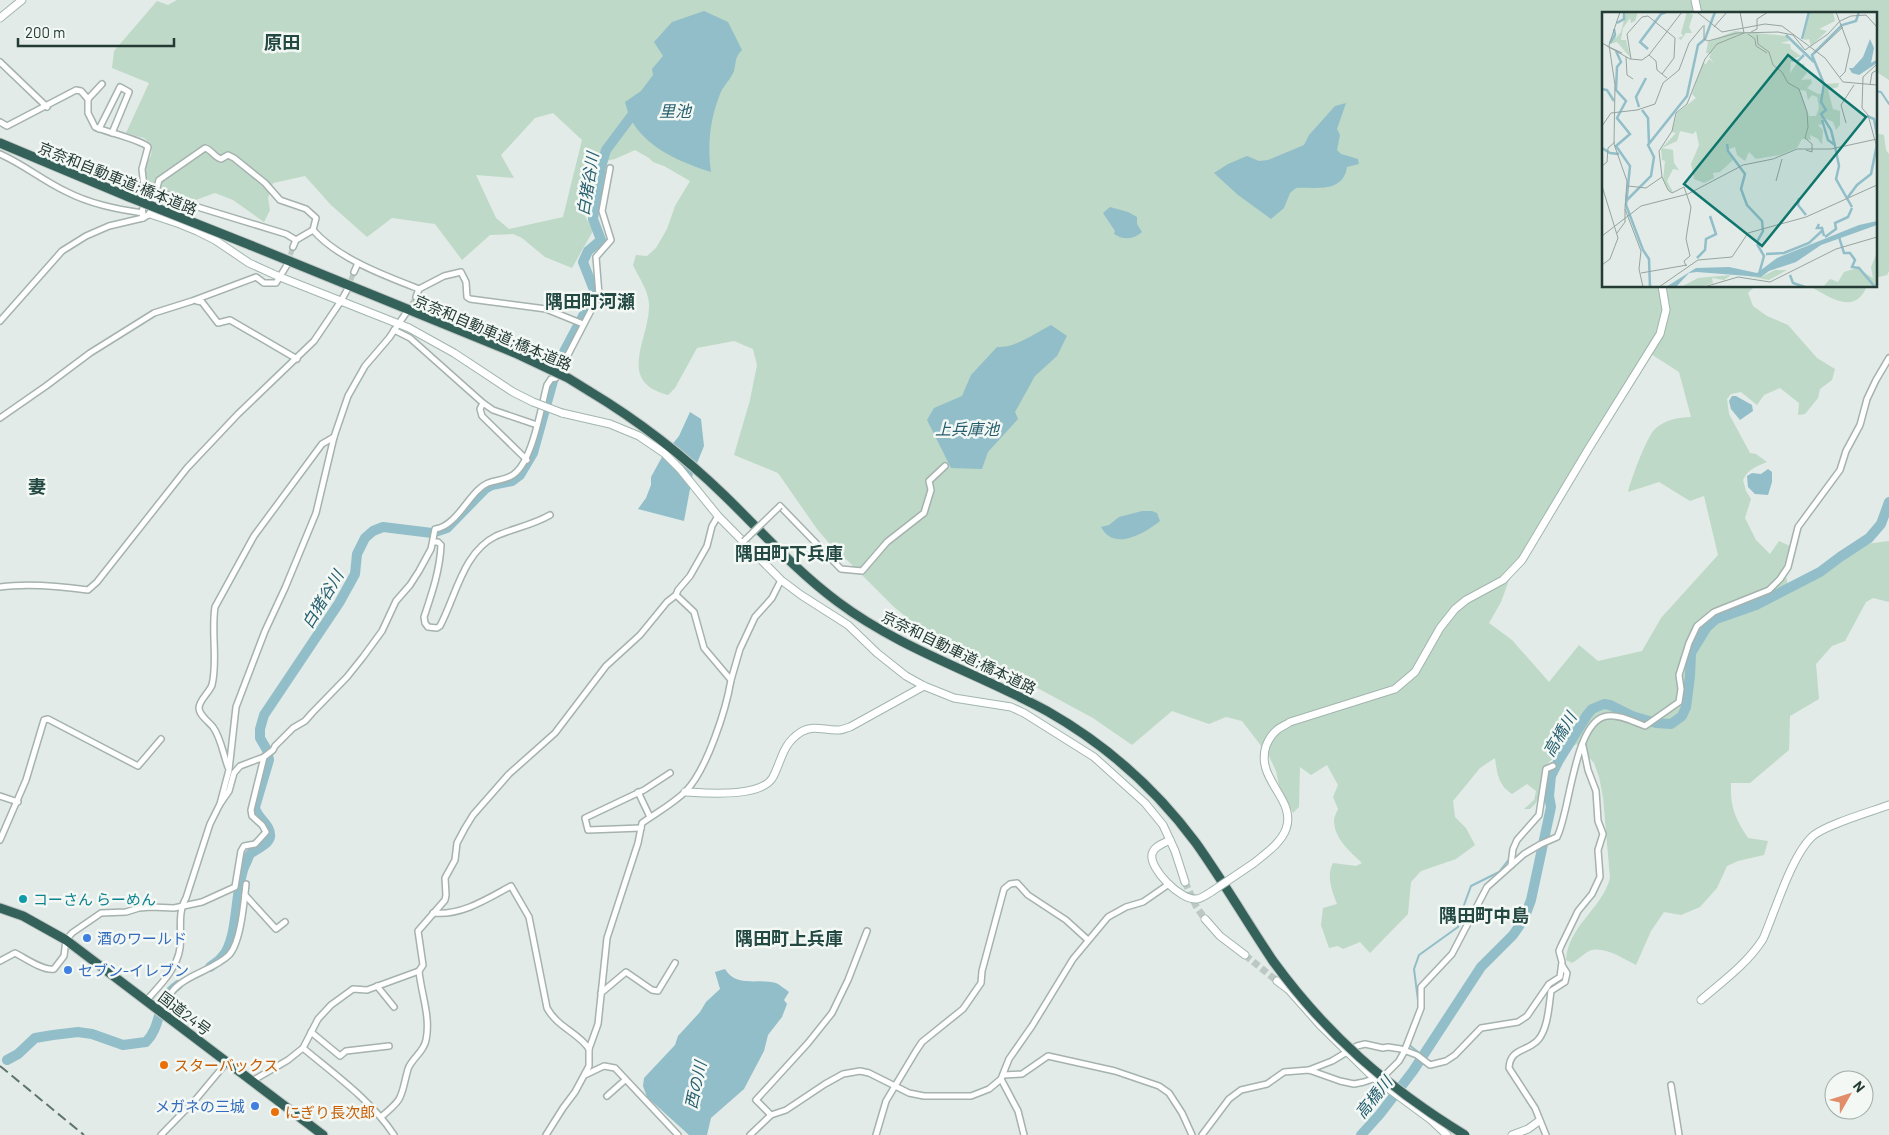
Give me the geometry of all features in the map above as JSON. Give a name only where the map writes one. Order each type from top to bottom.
[{"type":"highway","name":"京奈和自動車道;橋本道路","points":[[0,143],[515,353],[568,378],[630,416],[700,473],[798,569],[856,615],[908,646],[1048,712],[1114,756],[1151,790],[1182,826],[1210,864],[1273,961],[1313,1012],[1357,1057],[1406,1097],[1465,1135]]},
{"type":"highway","name":"国道24号","points":[[0,908],[23,916],[66,940],[323,1135]]},
{"type":"street","points":[[0,18],[22,0]]},
{"type":"street","points":[[0,62],[47,107]]},
{"type":"street","points":[[88,99],[102,84]]},
{"type":"street","points":[[100,129],[120,87],[130,92],[112,133]]},
{"type":"street","points":[[0,122],[7,126],[47,107],[76,90],[81,91],[88,99],[88,113],[95,128],[142,142],[148,147],[142,169],[145,215]]},
{"type":"street","points":[[145,215],[159,180],[204,148],[209,149],[217,158],[221,159],[228,155],[234,158],[265,182],[280,200],[311,213],[316,218],[313,230],[296,240],[293,247]]},
{"type":"street","points":[[0,154],[64,191],[87,201],[180,224],[215,240],[249,263],[398,323],[454,353],[513,392],[533,402],[562,413],[610,424],[639,436],[680,469],[718,516],[781,580],[848,625],[893,666],[924,686],[954,698],[1011,707],[1024,712],[1094,757],[1145,803],[1163,825],[1184,882]]},
{"type":"street","points":[[239,885],[241,851],[244,846],[255,844],[266,832],[262,825],[252,816],[251,810],[267,755],[347,678],[363,657],[382,631],[396,601],[419,571],[434,542],[435,529],[449,523],[479,489],[491,482],[512,476],[527,460],[547,385],[552,379],[556,378],[561,370],[599,295],[596,257],[611,240],[602,211],[610,168]]},
{"type":"street","points":[[155,190],[191,205],[286,234],[296,240]]},
{"type":"street","points":[[180,224],[191,205]]},
{"type":"street","points":[[0,321],[62,251],[86,236],[109,226],[145,215]]},
{"type":"street","points":[[313,230],[320,237],[358,263],[419,289]]},
{"type":"street","points":[[354,272],[358,263]]},
{"type":"street","points":[[0,418],[90,353],[154,313],[256,277],[264,283],[276,283],[287,265]]},
{"type":"street","points":[[416,297],[419,289],[444,276],[461,272],[466,282],[467,297],[470,300],[546,309],[583,324]]},
{"type":"street","points":[[1170,840],[1157,846],[1152,853],[1152,861],[1155,868],[1169,884],[1184,896],[1196,899],[1204,897],[1254,863],[1274,846],[1286,830],[1288,818],[1285,806],[1264,767],[1263,759],[1268,741],[1277,730],[1290,722],[1395,689],[1415,672],[1426,656],[1440,628],[1455,609],[1466,600],[1503,580],[1514,570],[1522,560],[1660,334],[1666,310],[1662,288]]},
{"type":"street","points":[[0,587],[60,586],[88,590],[97,582],[187,468],[238,414],[297,359],[314,340],[347,290]]},
{"type":"street","points":[[192,301],[202,302],[218,323],[230,320],[297,359]]},
{"type":"street","points":[[220,804],[229,770],[236,707],[265,631],[316,513],[334,437],[348,396],[365,366],[406,312]]},
{"type":"street","points":[[394,330],[410,338],[483,403],[494,410],[537,425]]},
{"type":"street","points":[[1308,1070],[1340,1082],[1354,1084],[1385,1075],[1399,1061],[1421,1008],[1421,987],[1452,954],[1487,887],[1524,854],[1557,837],[1563,822],[1575,762],[1591,727],[1599,719],[1606,716],[1614,716],[1645,726],[1679,702],[1682,689],[1680,675],[1689,643],[1698,626],[1714,612],[1769,590],[1780,579],[1788,567],[1798,527],[1840,470],[1846,451],[1860,426],[1867,399],[1889,358]]},
{"type":"street","points":[[483,403],[480,409],[482,416],[527,460]]},
{"type":"street","points":[[229,770],[215,730],[201,713],[199,707],[208,694],[214,674],[213,620],[215,607],[254,536],[322,444],[334,437]]},
{"type":"street","points":[[744,541],[780,506],[841,569],[862,571],[887,542],[924,512],[931,490],[929,481],[946,466]]},
{"type":"street","points":[[434,542],[438,542],[441,545],[441,553],[436,581],[424,617],[428,627],[433,628],[440,626],[468,565],[479,548],[497,536],[540,522],[550,515]]},
{"type":"street","points":[[381,1117],[400,1100],[405,1087],[408,1069],[426,1040],[426,1019],[420,971],[423,965],[418,931],[445,900],[445,878],[455,860],[457,844],[465,828],[473,815],[509,774],[555,733],[606,666],[640,635],[667,602],[676,595],[690,576],[707,546],[712,526],[718,516]]},
{"type":"street","points":[[546,1135],[590,1066],[589,1050],[598,1024],[607,938],[638,843],[642,823],[685,792],[692,784],[704,763],[728,696],[740,649],[755,616],[772,598],[781,580]]},
{"type":"street","points":[[676,595],[694,612],[704,648],[731,680]]},
{"type":"street","points":[[685,792],[710,793],[762,788],[772,778],[782,752],[790,741],[801,732],[820,727],[838,730],[850,727],[924,686]]},
{"type":"street","points":[[0,840],[18,802],[44,720],[48,720],[138,766],[161,739]]},
{"type":"street","points":[[1202,1135],[1216,1113],[1229,1099],[1241,1090],[1267,1084],[1284,1072],[1308,1070],[1332,1061],[1357,1046],[1365,1044],[1382,1048],[1400,1049],[1417,1055],[1430,1065],[1455,1055],[1481,1028],[1518,1022],[1527,1016],[1549,984],[1560,977],[1562,962],[1559,951],[1561,946],[1578,911],[1592,894],[1600,877],[1598,850],[1603,834],[1598,821],[1596,791],[1588,770],[1583,745]]},
{"type":"street","points":[[146,1001],[170,973],[176,959],[180,948],[181,906],[186,898],[210,824],[229,790],[234,773],[240,766],[267,755]]},
{"type":"street","points":[[1511,865],[1513,849],[1517,840],[1539,814],[1546,769],[1553,766]]},
{"type":"street","points":[[641,828],[588,830],[585,818],[638,792],[670,773]]},
{"type":"street","points":[[638,792],[650,817]]},
{"type":"street","points":[[0,796],[18,802]]},
{"type":"street","points":[[1701,1000],[1756,950],[1767,931],[1798,854],[1809,840],[1821,831],[1889,804]]},
{"type":"street","points":[[876,1135],[886,1101],[922,1042],[963,1009],[981,983],[982,971],[1004,889],[1010,884],[1017,883],[1028,895],[1066,920],[1088,940]]},
{"type":"street","points":[[0,961],[15,953],[42,968],[47,970],[54,969],[64,956],[66,940],[72,933],[101,913],[126,912],[145,907],[166,908],[202,902],[239,885],[246,884],[236,942],[230,954],[211,968],[182,984],[171,994],[166,1016]]},
{"type":"street","points":[[750,1135],[771,1115],[786,1110],[843,1074],[860,1071],[869,1073],[909,1093],[971,1096],[984,1092],[1002,1077],[1016,1048],[1032,1026],[1073,959],[1108,917],[1126,906],[1143,902],[1169,884]]},
{"type":"street","points":[[433,913],[447,914],[471,906],[511,886],[529,917],[547,1008],[560,1025],[589,1050]]},
{"type":"street","points":[[245,895],[276,930],[285,922]]},
{"type":"street","points":[[1205,920],[1220,936],[1245,955]]},
{"type":"street","points":[[771,1115],[756,1100],[808,1043],[832,1013],[848,980],[867,931]]},
{"type":"street","points":[[601,994],[626,972],[652,990],[658,991],[675,963]]},
{"type":"street","points":[[1546,1135],[1535,1108],[1509,1068],[1509,1063],[1511,1057],[1537,1041],[1542,1034],[1551,991],[1565,982],[1566,974],[1561,965]]},
{"type":"street","points":[[252,1081],[288,1060],[304,1048],[318,1019],[330,1005],[353,990],[367,990],[420,971]]},
{"type":"street","points":[[1277,981],[1374,1078],[1431,1120],[1447,1135]]},
{"type":"street","points":[[377,986],[394,1006]]},
{"type":"street","points":[[311,1032],[340,1056],[346,1051],[389,1046]]},
{"type":"street","points":[[304,1048],[381,1117],[394,1135]]},
{"type":"street","points":[[1002,1077],[1022,1074],[1048,1056],[1115,1071],[1159,1086],[1169,1093],[1182,1113],[1192,1135]]},
{"type":"street","points":[[160,1135],[198,1098],[227,1062]]},
{"type":"street","points":[[584,1075],[604,1066],[615,1068],[678,1135]]},
{"type":"street","points":[[1002,1077],[1018,1111],[1024,1135]]},
{"type":"street","points":[[607,1096],[625,1080]]},
{"type":"street","points":[[1670,1085],[1679,1135]]},
{"type":"street","points":[[1512,1135],[1530,1132],[1539,1121]]},
{"type":"green space","points":[[177,0],[1889,0],[1889,80],[1876,72],[1876,12],[1602,12],[1602,288],[1753,288],[1748,293],[1753,306],[1767,316],[1788,325],[1817,358],[1835,369],[1832,380],[1820,389],[1818,398],[1805,414],[1798,415],[1799,403],[1780,388],[1764,395],[1757,405],[1741,392],[1731,394],[1727,399],[1729,414],[1750,453],[1756,454],[1767,462],[1750,471],[1743,480],[1746,491],[1751,499],[1745,518],[1756,540],[1770,554],[1779,541],[1790,546],[1784,566],[1788,586],[1818,570],[1850,546],[1889,541],[1889,602],[1873,598],[1866,602],[1845,641],[1832,646],[1816,664],[1819,699],[1790,716],[1789,750],[1750,783],[1731,783],[1733,806],[1748,838],[1768,841],[1764,855],[1738,861],[1727,866],[1717,888],[1700,907],[1681,915],[1664,912],[1651,931],[1636,965],[1601,950],[1589,951],[1572,963],[1566,960],[1568,948],[1573,937],[1600,899],[1610,878],[1603,797],[1599,777],[1594,763],[1577,744],[1556,756],[1547,764],[1542,774],[1539,797],[1530,809],[1524,809],[1534,800],[1536,791],[1527,784],[1512,794],[1507,790],[1499,778],[1495,758],[1480,768],[1453,801],[1455,817],[1466,828],[1475,845],[1456,859],[1421,871],[1411,882],[1408,914],[1370,953],[1360,942],[1343,949],[1338,946],[1329,948],[1321,925],[1323,908],[1337,904],[1330,883],[1331,868],[1333,863],[1356,866],[1362,863],[1348,849],[1337,833],[1334,820],[1338,809],[1333,797],[1338,785],[1327,765],[1311,775],[1300,767],[1299,807],[1293,813],[1279,785],[1276,771],[1269,756],[1242,721],[1226,717],[1209,724],[1172,711],[1132,745],[1093,718],[1004,670],[975,656],[937,642],[894,607],[847,560],[840,556],[817,529],[778,473],[734,455],[750,400],[757,365],[753,349],[734,341],[697,348],[675,388],[668,395],[652,389],[643,380],[639,369],[639,358],[648,318],[649,300],[633,265],[636,255],[647,256],[656,248],[667,229],[675,206],[690,181],[653,162],[635,150],[615,159],[596,163],[584,174],[582,210],[593,231],[572,268],[545,257],[522,238],[513,234],[490,235],[462,260],[435,224],[392,218],[367,237],[331,205],[305,176],[273,183],[268,198],[270,210],[264,222],[233,200],[215,193],[193,201],[148,186],[145,170],[151,156],[150,143],[144,138],[126,133],[149,83],[112,68],[114,51],[157,1],[168,5]],"holes":[[[553,113],[582,140],[563,217],[509,229],[496,218],[476,175],[514,178],[501,155],[535,118]],[[1651,354],[1679,372],[1691,417],[1671,420],[1654,430],[1639,459],[1628,492],[1659,482],[1690,501],[1704,496],[1718,555],[1661,618],[1642,651],[1598,661],[1579,645],[1549,682],[1512,640],[1489,623],[1501,602],[1509,580]]]},
{"type":"green space","points":[[1876,133],[1884,135],[1886,150],[1889,154],[1889,271],[1887,275],[1876,278]]},
{"type":"green space","points":[[1813,288],[1866,288],[1862,295],[1855,300],[1848,302],[1833,299]]},
{"type":"water","name":"里池","points":[[704,11],[728,22],[742,50],[737,58],[733,74],[720,94],[714,113],[709,142],[711,172],[678,160],[648,141],[633,123],[625,102],[641,91],[653,75],[652,69],[663,56],[654,42],[672,22]]},
{"type":"water","points":[[1346,103],[1337,129],[1340,135],[1337,150],[1341,154],[1358,159],[1359,164],[1347,167],[1345,175],[1335,185],[1320,188],[1296,188],[1290,193],[1284,208],[1271,219],[1238,195],[1214,173],[1228,164],[1247,156],[1259,161],[1268,160],[1304,145],[1309,135],[1335,106]]},
{"type":"water","points":[[1110,207],[1128,212],[1137,217],[1137,224],[1142,232],[1135,237],[1128,238],[1114,234],[1115,231],[1103,213]]},
{"type":"water","name":"上兵庫池","points":[[1051,325],[1067,336],[1057,356],[1035,376],[1015,412],[1018,419],[988,452],[982,469],[951,468],[927,420],[934,408],[962,396],[971,375],[997,347],[1018,343]]},
{"type":"water","points":[[1732,396],[1736,396],[1752,405],[1753,411],[1740,420],[1731,409],[1729,401]]},
{"type":"water","points":[[690,412],[701,419],[704,446],[693,473],[684,521],[638,509],[646,498],[651,485],[651,477],[662,457],[679,436]]},
{"type":"water","points":[[1768,469],[1772,472],[1772,482],[1768,495],[1755,494],[1748,487],[1747,476],[1752,473],[1761,474]]},
{"type":"water","points":[[1142,511],[1157,513],[1160,521],[1138,535],[1130,538],[1114,538],[1101,527],[1109,525],[1119,517]]},
{"type":"water","name":"西の川","points":[[725,969],[730,975],[741,980],[778,984],[789,992],[784,1000],[787,1004],[782,1017],[768,1035],[764,1051],[744,1089],[711,1118],[707,1135],[689,1135],[647,1097],[643,1086],[644,1078],[675,1045],[678,1036],[700,1012],[706,1002],[720,989],[715,972]]},
{"type":"waterway","points":[[1876,91],[1881,92],[1889,104]]},
{"type":"waterway","name":"白猪谷川","points":[[210,967],[222,957],[231,938],[239,887],[250,854],[262,847],[270,837],[269,829],[258,815],[255,807],[269,760],[267,750],[260,738],[260,729],[264,715],[339,603],[355,574],[357,554],[365,538],[373,531],[383,527],[432,533],[447,528],[485,489],[492,485],[512,481],[520,475],[533,453],[558,363],[584,314],[594,290],[583,262],[588,251],[601,240],[593,219],[601,167],[606,150],[639,106]]},
{"type":"waterway","name":"高橋川","points":[[1361,1135],[1380,1114],[1413,1071],[1481,967],[1513,935],[1524,919],[1531,900],[1551,807],[1549,796],[1551,776],[1559,760],[1592,709],[1604,704],[1610,705],[1632,716],[1656,723],[1671,724],[1682,716],[1686,707],[1691,653],[1707,627],[1716,619],[1756,605],[1820,572],[1869,538],[1881,524],[1889,502]]},
{"type":"waterway","name":"高橋川","points":[[1543,801],[1548,780],[1555,769]]},
{"type":"waterway","points":[[1419,1008],[1414,969],[1419,955],[1458,927],[1471,886],[1499,872],[1510,858]]},
{"type":"waterway","name":"白猪谷川","points":[[7,1060],[18,1054],[35,1038],[53,1035],[78,1032],[92,1034],[123,1045],[146,1042],[155,1028],[166,998],[178,985]]},
{"type":"waterway","points":[[1408,1044],[1423,1056]]},
{"type":"tunnel","points":[[288,262],[293,247]]},
{"type":"tunnel","points":[[348,287],[354,272]]},
{"type":"tunnel","points":[[408,310],[416,297]]},
{"type":"tunnel","points":[[1185,882],[1196,906],[1205,919]]},
{"type":"tunnel","points":[[1245,955],[1277,981]]},
{"type":"railway","points":[[0,1066],[84,1135]]},
{"type":"place","name":"コーさん らーめん","points":[[23,899]]},
{"type":"place","name":"酒のワールド","points":[[87,938]]},
{"type":"place","name":"セブン-イレブン","points":[[68,970]]},
{"type":"place","name":"スターバックス","points":[[164,1065]]},
{"type":"place","name":"メガネの三城","points":[[255,1106]]},
{"type":"place","name":"にぎり長次郎","points":[[275,1112]]},
{"type":"district","name":"原田","points":[[282,42]]},
{"type":"district","name":"隅田町河瀬","points":[[590,301]]},
{"type":"district","name":"妻","points":[[37,486]]},
{"type":"district","name":"隅田町下兵庫","points":[[789,553]]},
{"type":"district","name":"隅田町中島","points":[[1484,915]]},
{"type":"district","name":"隅田町上兵庫","points":[[789,938]]}]
